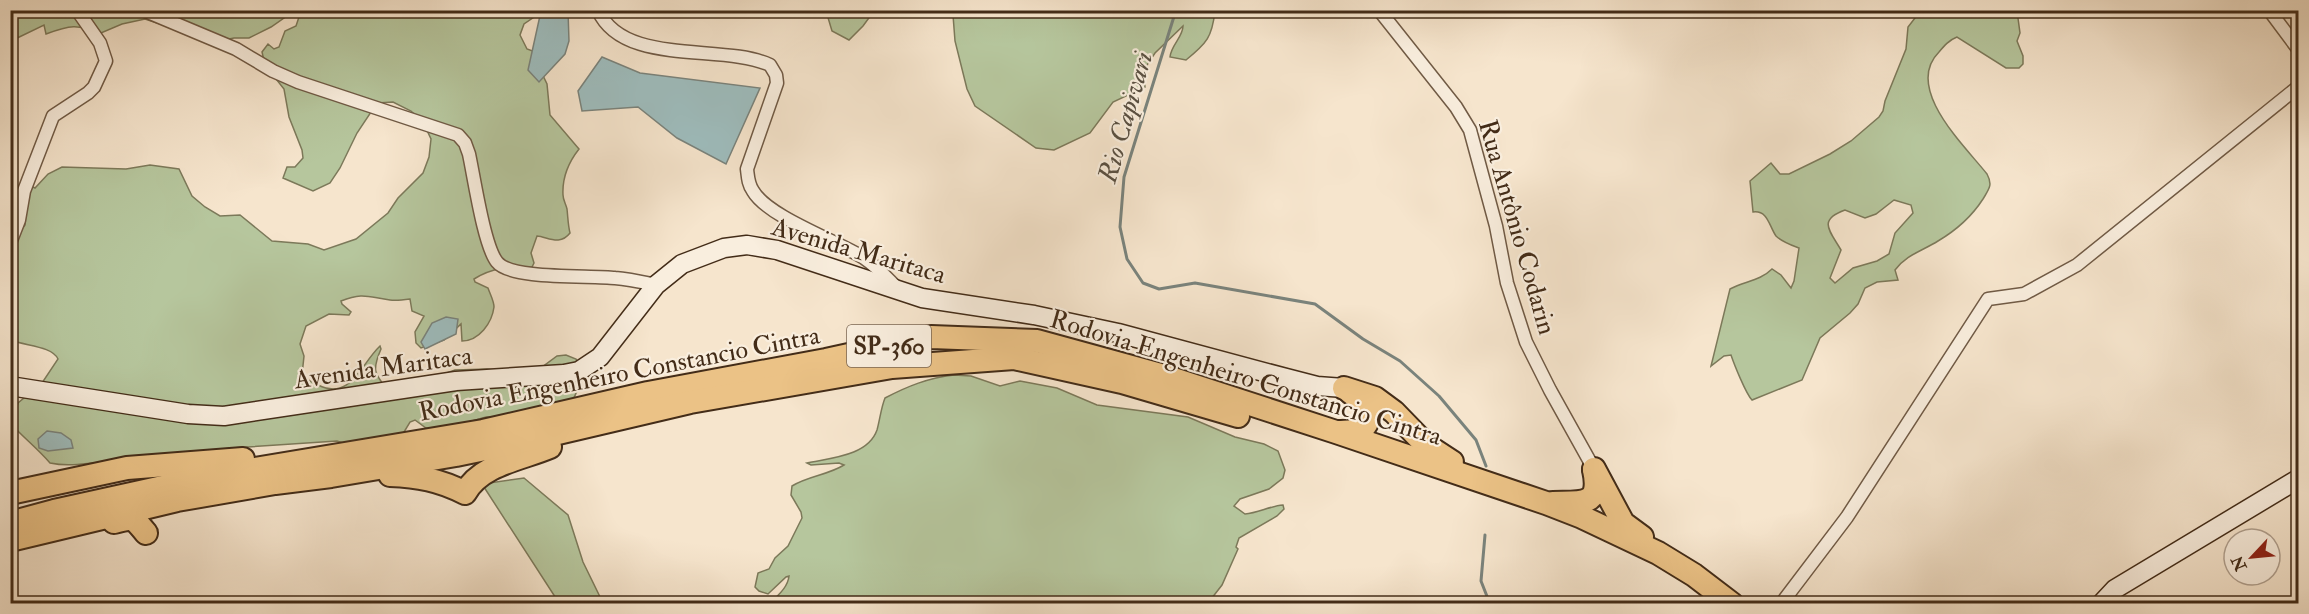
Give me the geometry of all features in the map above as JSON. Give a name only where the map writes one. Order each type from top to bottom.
[{"type":"highway","name":"Rodovia Engenheiro Constancio Cintra","points":[[10,523],[213,476],[483,431],[648,393],[826,360],[931,337],[1037,341],[1161,375],[1546,503],[1582,517],[1658,553],[1694,575],[1732,603]]},
{"type":"highway","name":"Rodovia Engenheiro Constancio Cintra","points":[[10,540],[86,522],[101,525],[132,518],[146,533],[149,518],[177,500],[456,455],[690,402],[828,376],[892,367],[1014,358],[1122,382],[1230,414],[1455,486],[1569,526],[1664,572],[1710,603]]},
{"type":"highway","points":[[1336,432],[1365,428],[1370,412],[1362,401],[1344,388]]},
{"type":"highway","points":[[1344,388],[1376,398],[1394,412],[1426,445],[1485,482]]},
{"type":"highway","points":[[332,476],[430,478],[447,483],[465,493],[469,485],[487,472],[552,446],[600,422]]},
{"type":"highway","points":[[10,493],[108,471],[154,464],[268,457],[304,462]]},
{"type":"highway","points":[[1546,503],[1581,502],[1594,495],[1597,487],[1594,469]]},
{"type":"highway","points":[[1594,469],[1623,523],[1694,575]]},
{"type":"street","points":[[10,243],[20,220],[24,191],[53,116],[88,93],[102,73],[106,61],[100,43],[77,10]]},
{"type":"street","points":[[143,10],[236,49],[273,71],[298,82],[458,135],[465,143],[469,154],[487,236],[497,262],[503,267],[530,273],[614,278],[656,285]]},
{"type":"street","points":[[598,10],[609,28],[640,44],[739,57],[770,65],[776,75],[777,83],[747,169],[748,183],[752,191],[785,217],[865,259],[898,289]]},
{"type":"street","points":[[609,10],[609,28]]},
{"type":"street","name":"Rua Antônio Codarin","points":[[1379,10],[1456,107],[1470,130],[1496,226],[1507,283],[1526,342],[1594,469]]},
{"type":"street","points":[[2269,10],[2298,49]]},
{"type":"street","points":[[1780,603],[1847,517],[1988,299],[2024,294],[2077,265],[2298,87]]},
{"type":"street","name":"Avenida Maritaca","points":[[10,386],[188,414],[224,416],[456,381],[564,374],[579,371],[600,357],[656,285],[682,264],[724,248],[747,245],[777,250],[922,298],[1034,315],[1118,333],[1317,386],[1344,388]]},
{"type":"street","points":[[2101,603],[2115,590],[2298,479]]},
{"type":"green space","points":[[826,10],[874,11],[849,40],[832,31]]},
{"type":"green space","points":[[953,10],[1215,11],[1207,39],[1193,54],[1186,60],[1170,57],[1183,26],[1155,53],[1143,71],[1145,87],[1113,102],[1090,133],[1054,150],[1036,148],[975,106],[967,89],[955,41],[953,15]]},
{"type":"green space","points":[[11,11],[294,11],[271,27],[249,38],[224,40],[200,37],[145,19],[122,24],[101,33],[74,27],[46,34],[44,25],[11,41]]},
{"type":"green space","points":[[301,11],[543,11],[524,24],[520,35],[527,49],[538,53],[538,65],[547,84],[550,115],[579,149],[569,165],[564,182],[563,197],[570,233],[558,240],[537,236],[531,253],[534,263],[532,267],[502,268],[474,279],[475,282],[488,288],[494,305],[491,319],[484,330],[474,338],[462,341],[461,324],[444,340],[421,348],[416,343],[415,332],[424,316],[412,311],[410,299],[355,297],[341,301],[351,312],[349,315],[329,314],[306,326],[300,344],[304,356],[302,375],[329,389],[339,388],[354,379],[380,346],[375,368],[390,393],[455,370],[487,369],[528,373],[542,367],[557,356],[566,355],[576,359],[581,370],[581,380],[573,400],[510,417],[486,417],[445,431],[426,428],[415,420],[410,422],[401,437],[362,449],[337,441],[232,448],[115,462],[67,465],[50,463],[12,425],[18,403],[42,383],[58,359],[50,351],[11,340],[10,244],[25,225],[27,184],[35,188],[48,174],[62,167],[126,169],[150,165],[179,169],[192,196],[220,216],[240,215],[272,241],[308,244],[324,250],[356,239],[388,213],[398,198],[423,173],[429,157],[431,139],[423,122],[411,111],[393,102],[377,103],[357,133],[330,183],[313,191],[283,178],[287,167],[295,167],[303,158],[302,150],[289,117],[284,89],[265,65],[262,52],[268,44],[274,49],[279,47],[285,31],[296,26]]},
{"type":"green space","points":[[1915,11],[2017,11],[2020,33],[2017,41],[2023,56],[2023,64],[2019,68],[2006,68],[1957,37],[1949,41],[1930,66],[1928,82],[1933,99],[1953,133],[1987,174],[1990,181],[1988,190],[1974,211],[1957,228],[1899,265],[1895,270],[1898,280],[1877,282],[1865,288],[1858,304],[1850,313],[1820,338],[1802,380],[1752,400],[1731,355],[1724,356],[1711,366],[1730,289],[1772,269],[1781,275],[1791,288],[1799,248],[1778,238],[1765,216],[1753,212],[1750,181],[1771,163],[1780,174],[1789,174],[1830,154],[1851,141],[1879,117],[1906,49],[1908,27],[1915,18]],"holes":[[[1894,200],[1911,205],[1913,213],[1895,233],[1889,254],[1877,261],[1853,268],[1835,283],[1830,278],[1841,250],[1828,227],[1831,218],[1845,210],[1865,218],[1876,214]]]},
{"type":"green space","points":[[954,375],[971,376],[1000,386],[1020,381],[1057,388],[1097,405],[1188,417],[1235,437],[1264,444],[1278,451],[1285,470],[1283,478],[1269,489],[1240,499],[1234,506],[1245,514],[1283,505],[1284,509],[1277,516],[1239,538],[1236,547],[1238,549],[1222,585],[1208,603],[1105,604],[1080,599],[1054,604],[769,603],[779,595],[789,576],[768,594],[755,587],[758,573],[769,569],[775,558],[788,546],[802,518],[791,495],[792,486],[844,465],[807,463],[857,451],[866,445],[877,430],[885,398],[918,383]]},
{"type":"green space","points":[[524,478],[568,515],[583,562],[603,603],[559,603],[482,484]]},
{"type":"water","points":[[541,11],[568,11],[569,41],[565,54],[539,82],[528,70]]},
{"type":"water","points":[[602,57],[640,73],[760,88],[726,164],[677,138],[638,107],[582,111],[578,91]]},
{"type":"water","points":[[446,317],[458,319],[456,334],[425,349],[421,342],[432,323]]},
{"type":"water","points":[[47,431],[61,433],[71,440],[73,448],[48,451],[39,448],[38,439]]},
{"type":"waterway","name":"Rio Capivari","points":[[1176,10],[1124,177],[1120,227],[1127,259],[1143,283],[1159,289],[1195,283],[1315,304],[1363,339],[1400,361],[1439,396],[1476,440],[1486,466]]},
{"type":"waterway","name":"Rio Capivari","points":[[1485,535],[1481,581],[1490,604]]}]
